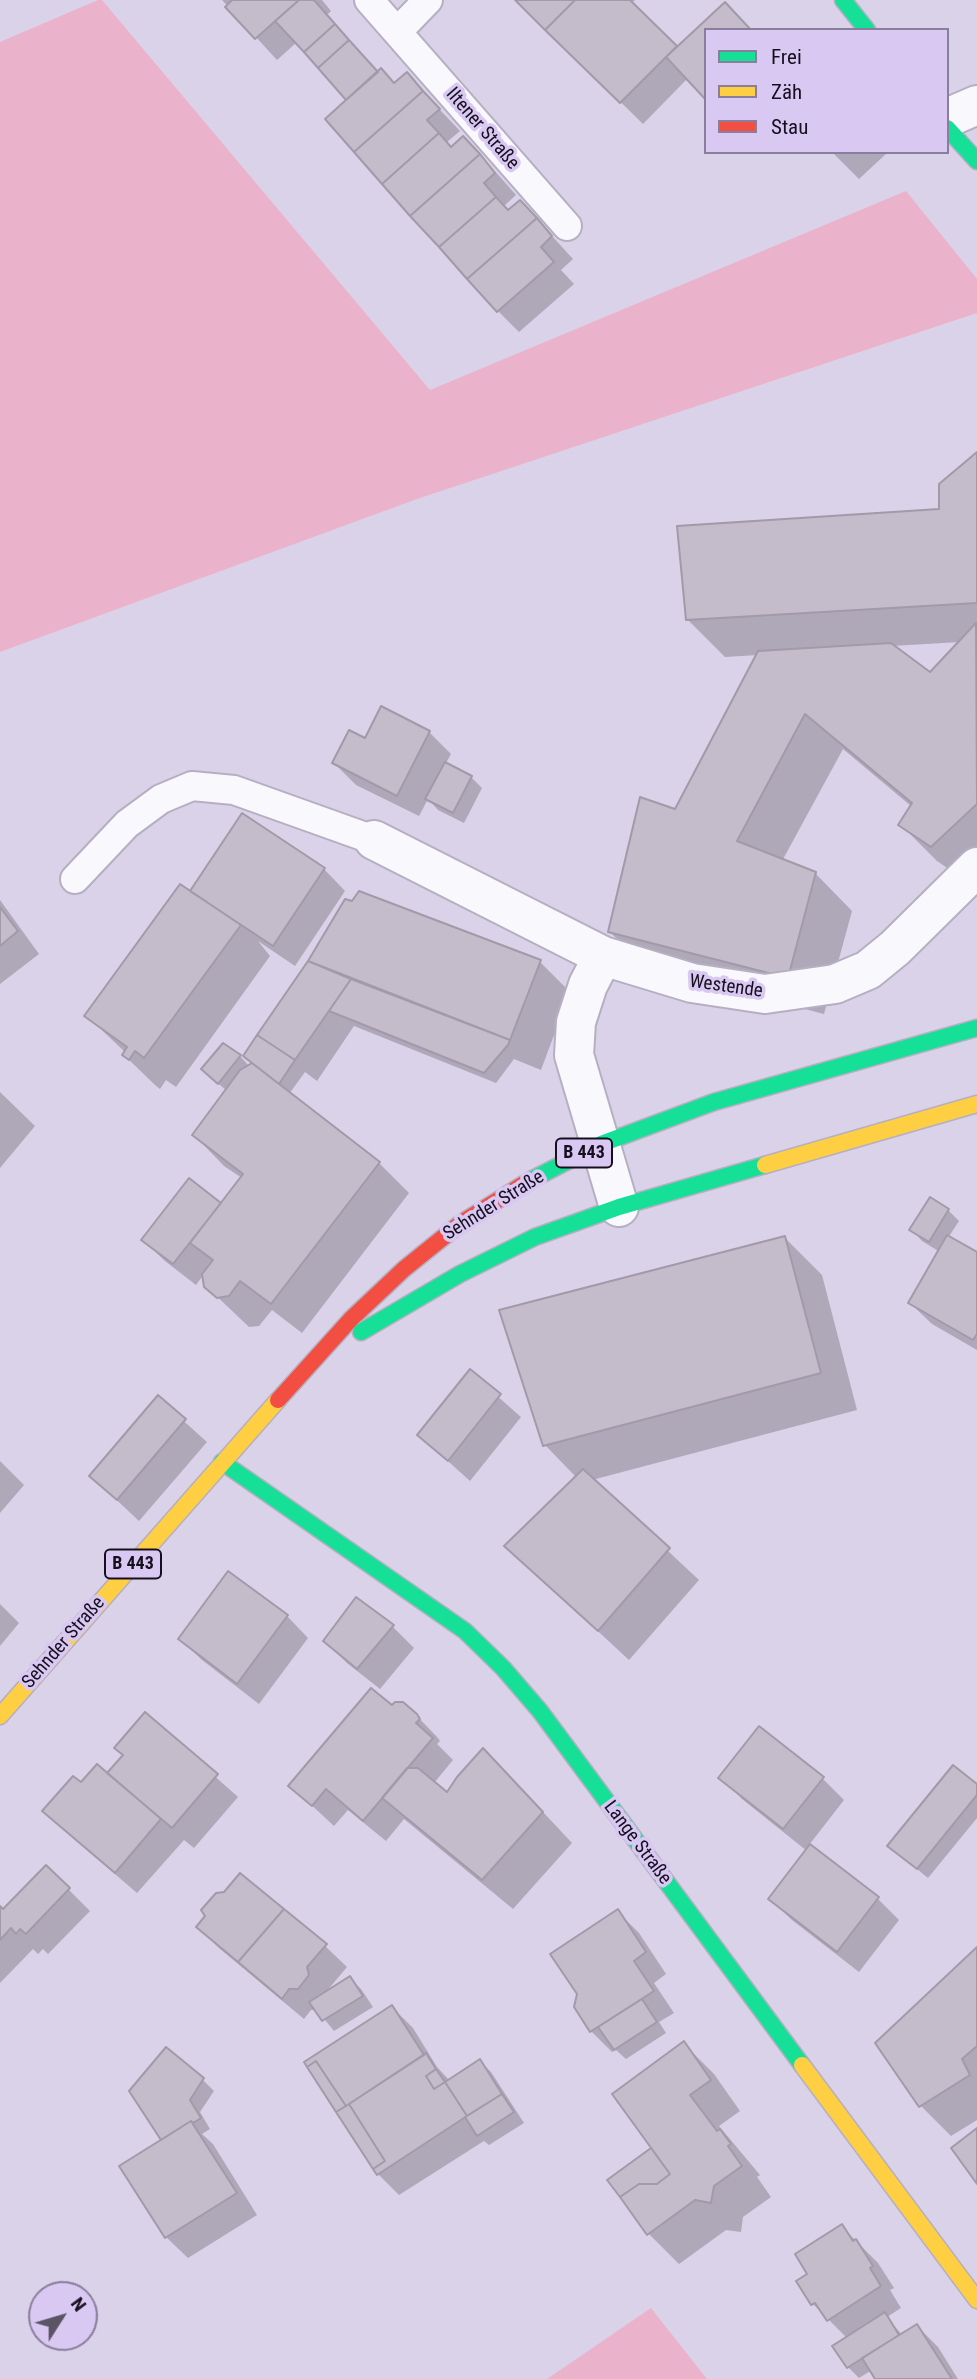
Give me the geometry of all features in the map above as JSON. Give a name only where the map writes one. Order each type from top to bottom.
[{"type":"main road","points":[[843,0],[865,28]]},
{"type":"main road","points":[[949,130],[977,161]]},
{"type":"main road","name":"Sehnder Straße","points":[[0,1716],[351,1319],[404,1269],[452,1230],[520,1186],[601,1144],[714,1102],[977,1028]]},
{"type":"main road","name":"Sehnder Straße","points":[[267,1413],[316,1366],[358,1334],[460,1274],[535,1237],[619,1207],[977,1104]]},
{"type":"main road","name":"Lange Straße","points":[[222,1462],[465,1631],[503,1668],[540,1712],[977,2300]]},
{"type":"street","points":[[949,117],[977,105]]},
{"type":"street","name":"Westende","points":[[374,840],[603,956],[692,984],[765,994],[835,984],[868,970],[886,956],[977,867]]},
{"type":"street","points":[[603,956],[588,985],[576,1022],[574,1055],[619,1207]]},
{"type":"lane","name":"Iltener Straße","points":[[369,0],[567,226]]},
{"type":"lane","points":[[397,32],[428,0]]},
{"type":"lane","points":[[75,879],[127,824],[161,799],[192,786],[234,790],[374,840]]},
{"type":"shaded area","points":[[102,0],[430,390],[906,191],[977,279],[977,313],[417,499],[0,652],[0,42]]},
{"type":"shaded area","points":[[651,2308],[707,2379],[547,2379]]},
{"type":"building","points":[[232,0],[299,0],[255,39],[225,7]]},
{"type":"building","points":[[299,0],[314,0],[335,24],[304,52],[275,21]]},
{"type":"building","points":[[515,0],[575,0],[545,30]]},
{"type":"building","points":[[575,0],[630,0],[677,46],[620,103],[545,30]]},
{"type":"building","points":[[725,2],[749,28],[704,28],[704,98],[666,57]]},
{"type":"building","points":[[335,24],[349,40],[318,68],[304,52]]},
{"type":"building","points":[[349,40],[378,72],[346,100],[318,68]]},
{"type":"building","points":[[381,68],[394,83],[407,72],[423,91],[354,152],[325,119]]},
{"type":"building","points":[[423,91],[440,109],[427,120],[439,133],[382,184],[354,152]]},
{"type":"building","points":[[439,133],[451,147],[463,136],[480,154],[410,216],[382,184]]},
{"type":"building","points":[[480,154],[495,173],[484,183],[496,197],[439,247],[410,216]]},
{"type":"building","points":[[496,197],[508,210],[520,200],[537,218],[467,279],[439,247]]},
{"type":"building","points":[[537,218],[552,236],[541,247],[554,262],[497,312],[467,279]]},
{"type":"building","points":[[977,452],[977,603],[686,620],[677,526],[939,509],[939,484]]},
{"type":"building","points":[[976,623],[977,804],[931,847],[898,825],[912,803],[805,714],[737,841],[816,872],[788,978],[608,932],[640,797],[675,809],[758,651],[891,643],[930,672]]},
{"type":"building","points":[[381,706],[430,731],[397,796],[332,763],[349,730],[365,738]]},
{"type":"building","points":[[445,762],[472,776],[453,813],[425,799]]},
{"type":"building","points":[[242,813],[325,868],[273,946],[190,891]]},
{"type":"building","points":[[180,884],[241,925],[144,1058],[135,1051],[129,1060],[122,1055],[127,1047],[84,1016]]},
{"type":"building","points":[[359,891],[541,960],[510,1040],[308,961],[345,899],[352,901]]},
{"type":"building","points":[[0,907],[18,931],[0,946]]},
{"type":"building","points":[[308,961],[351,979],[295,1060],[257,1035]]},
{"type":"building","points":[[351,979],[510,1040],[508,1045],[484,1073],[329,1011]]},
{"type":"building","points":[[257,1035],[295,1060],[279,1084],[243,1056]]},
{"type":"building","points":[[223,1043],[241,1055],[218,1084],[201,1069]]},
{"type":"building","points":[[252,1063],[380,1162],[271,1304],[240,1281],[229,1296],[217,1298],[204,1287],[202,1274],[213,1260],[190,1243],[243,1174],[192,1135],[240,1070]]},
{"type":"building","points":[[189,1178],[221,1203],[173,1264],[141,1240]]},
{"type":"building","points":[[930,1197],[949,1209],[929,1242],[909,1230]]},
{"type":"building","points":[[947,1235],[977,1252],[977,1334],[973,1340],[908,1303]]},
{"type":"building","points":[[785,1236],[821,1373],[543,1446],[499,1310]]},
{"type":"building","points":[[470,1369],[501,1394],[448,1461],[417,1435]]},
{"type":"building","points":[[158,1395],[186,1419],[117,1500],[89,1476]]},
{"type":"building","points":[[583,1469],[670,1548],[598,1631],[504,1546]]},
{"type":"building","points":[[228,1571],[288,1615],[237,1684],[178,1639]]},
{"type":"building","points":[[356,1597],[394,1625],[357,1669],[323,1641]]},
{"type":"building","points":[[371,1688],[392,1705],[395,1702],[403,1702],[417,1714],[420,1719],[416,1723],[433,1738],[363,1821],[326,1789],[312,1806],[288,1786]]},
{"type":"building","points":[[145,1712],[218,1774],[172,1828],[107,1773],[123,1755],[114,1748]]},
{"type":"building","points":[[759,1726],[824,1777],[783,1829],[718,1778]]},
{"type":"building","points":[[483,1748],[543,1812],[482,1880],[382,1798],[407,1768],[418,1768],[447,1792]]},
{"type":"building","points":[[97,1764],[161,1819],[115,1873],[42,1811],[73,1776],[81,1782]]},
{"type":"building","points":[[953,1765],[977,1784],[977,1795],[917,1869],[887,1846]]},
{"type":"building","points":[[810,1844],[879,1897],[837,1952],[768,1899]]},
{"type":"building","points":[[46,1865],[70,1888],[26,1934],[20,1929],[16,1934],[11,1928],[0,1940],[0,1906],[3,1909]]},
{"type":"building","points":[[240,1873],[284,1909],[238,1962],[196,1927],[205,1916],[201,1910],[216,1893],[224,1892]]},
{"type":"building","points":[[284,1909],[327,1944],[307,1967],[309,1975],[298,1989],[289,1989],[282,1999],[238,1962]]},
{"type":"building","points":[[618,1909],[646,1952],[634,1961],[654,1991],[590,2032],[574,2007],[577,1994],[550,1954]]},
{"type":"building","points":[[977,1947],[977,2046],[962,2059],[970,2075],[919,2107],[875,2043]]},
{"type":"building","points":[[350,1976],[363,1996],[322,2021],[309,2002]]},
{"type":"building","points":[[642,1999],[657,2022],[614,2050],[598,2027]]},
{"type":"building","points":[[392,2005],[424,2055],[346,2106],[316,2061],[307,2067],[304,2062]]},
{"type":"building","points":[[684,2041],[711,2080],[690,2095],[717,2131],[720,2129],[731,2144],[728,2146],[742,2166],[714,2186],[711,2203],[695,2200],[647,2235],[620,2197],[639,2184],[657,2184],[670,2174],[612,2094]]},
{"type":"building","points":[[166,2047],[204,2078],[190,2100],[201,2118],[193,2123],[191,2121],[161,2140],[129,2091]]},
{"type":"building","points":[[426,2053],[436,2069],[426,2076],[434,2089],[445,2082],[467,2116],[377,2175],[373,2169],[385,2161],[349,2104]]},
{"type":"building","points":[[480,2059],[502,2094],[467,2116],[445,2082]]},
{"type":"building","points":[[316,2061],[346,2106],[336,2112],[307,2067]]},
{"type":"building","points":[[436,2069],[445,2082],[434,2089],[426,2076]]},
{"type":"building","points":[[502,2094],[514,2112],[477,2136],[465,2117]]},
{"type":"building","points":[[349,2104],[385,2161],[373,2169],[336,2112]]},
{"type":"building","points":[[191,2121],[237,2193],[165,2238],[119,2166]]},
{"type":"building","points":[[977,2128],[977,2184],[951,2148]]},
{"type":"building","points":[[651,2148],[670,2174],[657,2184],[639,2184],[620,2197],[607,2180]]},
{"type":"building","points":[[842,2224],[853,2241],[856,2239],[873,2266],[870,2268],[881,2286],[827,2321],[815,2303],[811,2305],[796,2281],[807,2274],[795,2254]]},
{"type":"building","points":[[885,2312],[899,2335],[847,2368],[832,2346]]},
{"type":"building","points":[[917,2324],[952,2379],[875,2379],[862,2358]]},
{"type":"traffic: fast","points":[[843,0],[865,28]]},
{"type":"traffic: fast","points":[[949,130],[977,161]]},
{"type":"traffic: fast","points":[[527,1182],[601,1144],[714,1102],[977,1028]]},
{"type":"traffic: fast","points":[[361,1332],[460,1274],[535,1237],[619,1207],[765,1165]]},
{"type":"traffic: fast","points":[[222,1462],[465,1631],[503,1668],[540,1711],[802,2065]]},
{"type":"traffic: slow","points":[[765,1165],[977,1104]]},
{"type":"traffic: slow","points":[[0,1716],[278,1400]]},
{"type":"traffic: slow","points":[[802,2065],[977,2300]]},
{"type":"traffic: jam","points":[[278,1400],[351,1319],[404,1269],[461,1223],[527,1182]]}]
